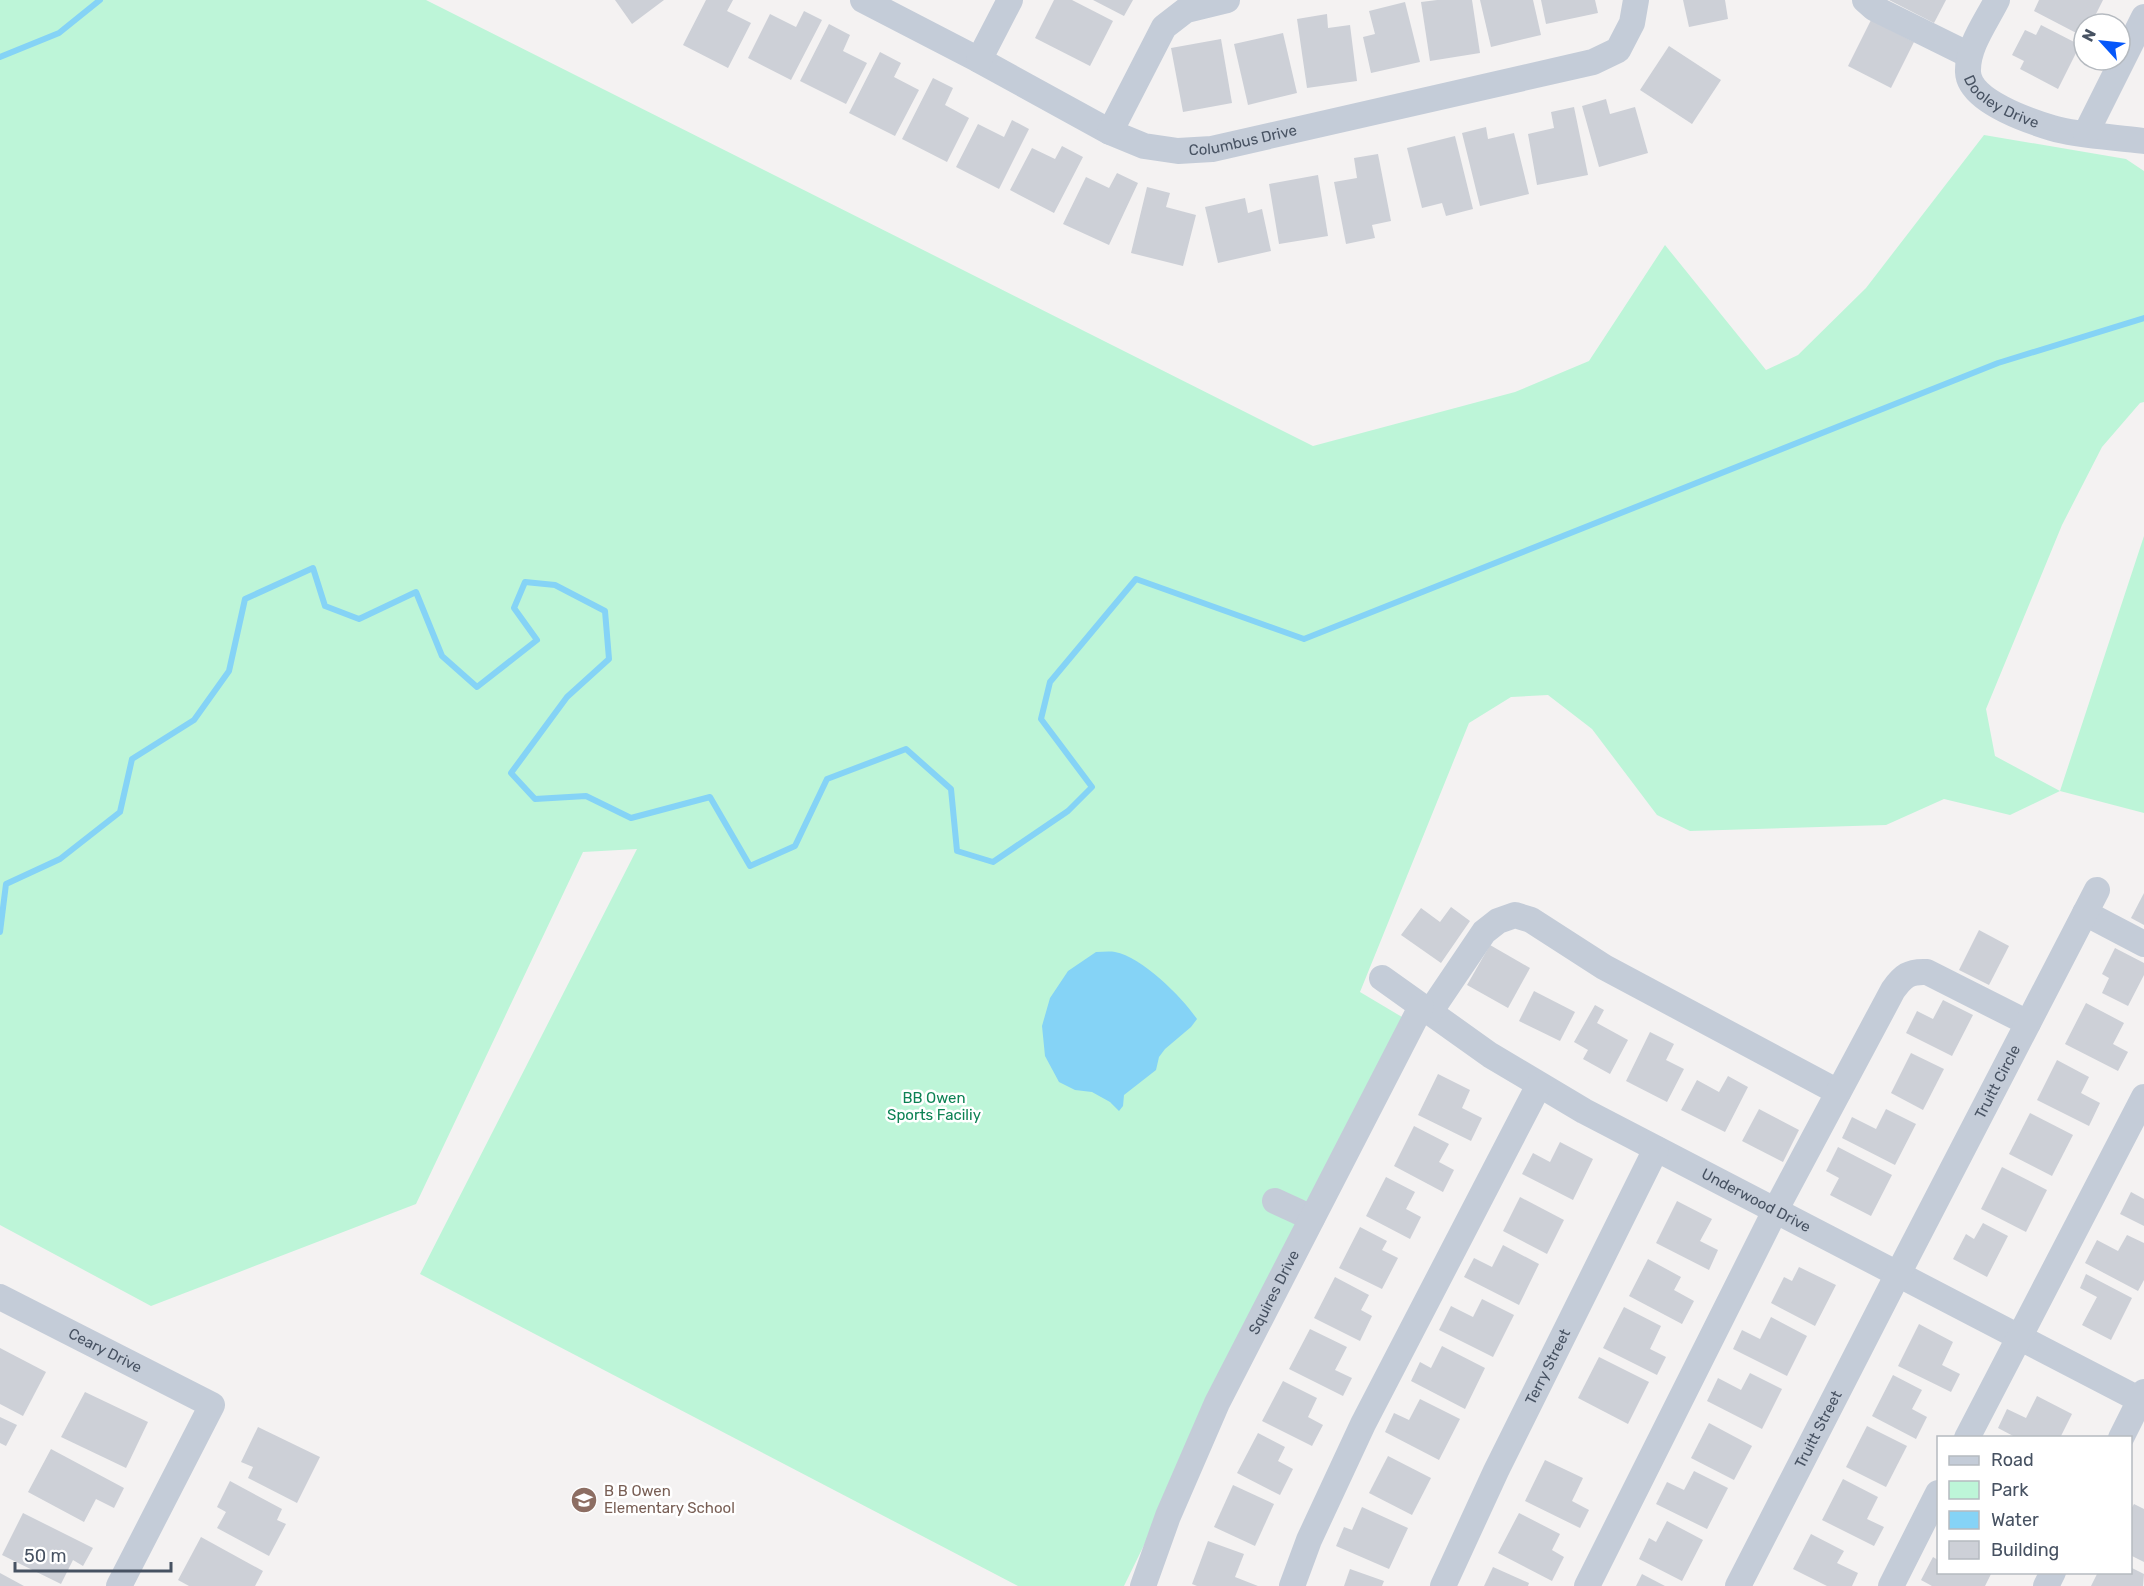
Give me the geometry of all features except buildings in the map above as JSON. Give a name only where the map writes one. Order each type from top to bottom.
[{"type":"street","name":"Columbus Drive","points":[[863,0],[1110,132],[1144,146],[1178,151],[1212,149],[1593,63],[1618,50],[1634,12]]},
{"type":"street","points":[[979,60],[1010,0]]},
{"type":"street","points":[[1110,132],[1164,27],[1186,10],[1227,0]]},
{"type":"street","points":[[1865,0],[1874,8],[1969,55]]},
{"type":"street","name":"Dooley Drive","points":[[1997,0],[1969,55],[1968,75],[1979,94],[2008,112],[2054,128],[2144,141]]},
{"type":"street","points":[[2086,133],[2144,17]]},
{"type":"street","name":"Truitt Circle","points":[[1898,1274],[2097,890]]},
{"type":"street","points":[[2085,913],[2144,944]]},
{"type":"street","name":"Squires Drive","points":[[1143,1586],[1168,1516],[1217,1403],[1312,1218],[1426,1009],[1484,932],[1498,921],[1515,915],[1531,920],[1614,972],[1838,1092]]},
{"type":"street","points":[[1587,1586],[1775,1211],[1893,990],[1903,976],[1914,971],[1927,972],[2028,1023]]},
{"type":"street","name":"Underwood Drive","points":[[1382,978],[1490,1055],[1539,1085],[1775,1211],[2143,1398]]},
{"type":"street","points":[[1292,1586],[1309,1540],[1363,1424],[1539,1085]]},
{"type":"street","points":[[1969,1436],[2144,1097]]},
{"type":"street","name":"Terry Street","points":[[1443,1586],[1496,1471],[1656,1149]]},
{"type":"street","points":[[1275,1201],[1312,1218]]},
{"type":"street","name":"Truitt Street","points":[[1738,1586],[1898,1274]]},
{"type":"street","name":"Ceary Drive","points":[[0,1297],[212,1405],[119,1586]]},
{"type":"street","points":[[2122,1436],[2143,1398]]},
{"type":"street","points":[[1891,1586],[1937,1495]]},
{"type":"green space","name":"BB Owen Sports Faciliy","points":[[0,0],[426,0],[1313,446],[1515,392],[1589,361],[1665,245],[1766,370],[1798,355],[1866,288],[1984,135],[2126,159],[2144,171],[2144,402],[2140,403],[2102,447],[2062,525],[1986,709],[1995,756],[2060,791],[2010,815],[1944,799],[1886,825],[1690,831],[1657,815],[1592,729],[1548,695],[1511,697],[1469,723],[1360,992],[1402,1017],[1124,1586],[1018,1586],[420,1274],[637,849],[583,852],[416,1204],[151,1306],[0,1225]]},
{"type":"green space","points":[[2144,536],[2144,813],[2060,791]]},
{"type":"water","points":[[1096,952],[1115,952],[1137,961],[1172,989],[1197,1019],[1165,1049],[1159,1057],[1156,1070],[1124,1095],[1123,1106],[1119,1111],[1110,1102],[1092,1092],[1075,1090],[1059,1082],[1045,1056],[1042,1026],[1050,998],[1068,971]]},
{"type":"waterway","points":[[0,57],[59,33],[100,0]]},
{"type":"waterway","points":[[0,932],[6,884],[60,859],[120,812],[132,759],[194,720],[229,671],[245,599],[313,568],[325,606],[359,619],[416,592],[442,656],[477,687],[537,640],[514,608],[525,582],[555,585],[605,611],[609,659],[567,697],[511,773],[535,799],[586,796],[631,818],[710,797],[750,866],[795,846],[827,779],[906,749],[951,789],[957,851],[993,862],[1068,811],[1092,787],[1041,719],[1050,682],[1136,579],[1304,639],[1998,363],[2144,318]]},
{"type":"place","name":"B B Owen Elementary School","points":[[584,1500]]}]
